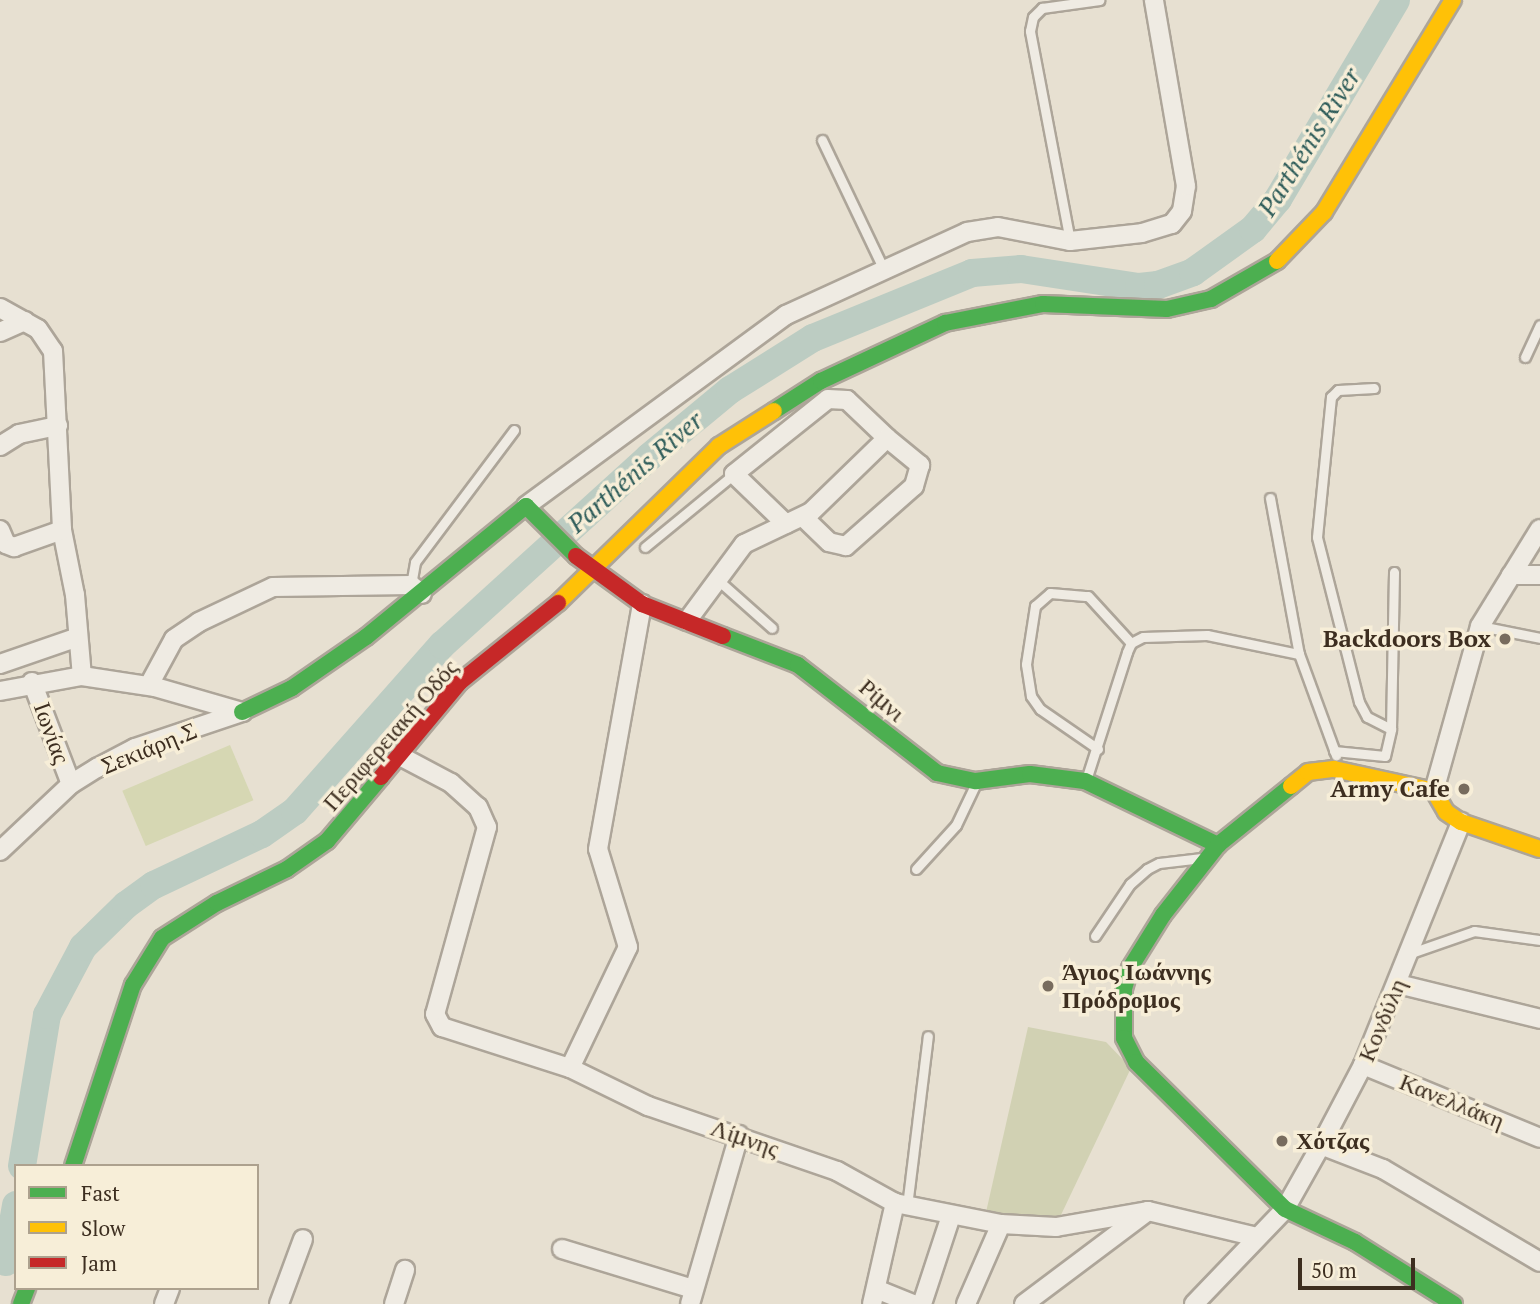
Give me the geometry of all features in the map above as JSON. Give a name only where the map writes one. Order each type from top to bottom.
[{"type":"street","points":[[0,691],[32,682],[82,676],[149,685],[242,712],[292,688],[416,589],[786,315],[967,232],[998,227],[1070,241],[1142,233],[1172,223],[1182,211],[1183,160],[1154,0]]},
{"type":"street","name":"Περιφερειακή Οδός","points":[[73,1164],[146,957],[186,921],[287,869],[318,849],[343,826],[460,682],[550,611],[589,569],[719,446],[821,381],[921,333],[969,316],[1019,306],[1138,310],[1188,305],[1257,276],[1290,252],[1320,218],[1453,0]]},
{"type":"street","points":[[0,308],[25,321],[47,338],[53,351],[62,530],[75,595],[75,638],[82,676]]},
{"type":"street","points":[[0,332],[25,321]]},
{"type":"street","points":[[786,524],[734,474],[828,399],[847,400],[920,465],[914,486],[846,546],[830,542],[803,517]]},
{"type":"street","points":[[0,446],[19,434],[58,426]]},
{"type":"street","points":[[687,621],[744,544],[803,517],[867,461],[887,438]]},
{"type":"street","name":"Ρίμνι","points":[[526,506],[589,569],[642,604],[799,665],[861,710],[920,764],[937,774],[976,781],[1037,774],[1085,781],[1213,851]]},
{"type":"street","points":[[1540,529],[1479,626],[1434,791],[1446,812],[1461,822],[1540,849]]},
{"type":"street","points":[[1,541],[14,547],[62,530]]},
{"type":"street","points":[[1511,575],[1540,575]]},
{"type":"street","points":[[149,685],[174,639],[210,616],[273,587],[416,589]]},
{"type":"street","points":[[570,1068],[628,947],[598,849],[642,604]]},
{"type":"street","points":[[0,664],[75,638]]},
{"type":"street","name":"Ιωνίας","points":[[32,682],[71,785]]},
{"type":"street","name":"Σεκιάρη.Σ","points":[[4,847],[71,785],[135,748],[242,712]]},
{"type":"street","name":"Λίμνης","points":[[400,756],[451,783],[478,807],[487,827],[436,1020],[458,1034],[570,1068],[648,1106],[837,1171],[901,1205],[1001,1224],[1056,1227],[1148,1211],[1257,1237]]},
{"type":"street","points":[[1434,791],[1342,771],[1308,772],[1213,851],[1130,968],[1122,1002],[1124,1038],[1150,1080],[1285,1209],[1355,1242],[1454,1304]]},
{"type":"street","name":"Κονδύλη","points":[[1194,1304],[1285,1209],[1321,1145],[1363,1065],[1411,953],[1461,822]]},
{"type":"street","points":[[0,825],[4,847]]},
{"type":"street","points":[[1398,984],[1540,1019]]},
{"type":"street","name":"Κανελλάκη","points":[[1363,1065],[1540,1138]]},
{"type":"street","points":[[562,1249],[692,1296],[738,1135]]},
{"type":"street","points":[[1321,1145],[1383,1169],[1540,1262]]},
{"type":"street","points":[[901,1205],[874,1296],[913,1304]]},
{"type":"street","points":[[1024,1304],[1148,1211]]},
{"type":"street","points":[[922,1304],[951,1216]]},
{"type":"street","points":[[966,1304],[1001,1224]]},
{"type":"street","points":[[279,1304],[303,1239]]},
{"type":"street","points":[[394,1304],[405,1270]]},
{"type":"lane","points":[[1070,241],[1030,31],[1033,17],[1042,8],[1099,0]]},
{"type":"lane","points":[[822,140],[884,271]]},
{"type":"lane","points":[[1525,357],[1540,325]]},
{"type":"lane","points":[[1374,388],[1338,390],[1331,397],[1317,537],[1359,702],[1367,717],[1391,729]]},
{"type":"lane","points":[[416,589],[415,562],[514,430]]},
{"type":"lane","points":[[645,547],[734,474]]},
{"type":"lane","points":[[1270,498],[1299,654],[1342,771]]},
{"type":"lane","points":[[1334,751],[1385,756],[1391,729],[1394,572]]},
{"type":"lane","points":[[718,580],[772,628]]},
{"type":"lane","points":[[1098,748],[1040,709],[1031,696],[1026,664],[1035,606],[1050,593],[1088,596],[1131,643]]},
{"type":"lane","points":[[1479,626],[1540,638]]},
{"type":"lane","points":[[1085,781],[1131,643],[1143,637],[1207,635],[1299,654]]},
{"type":"lane","points":[[916,869],[956,825],[976,781]]},
{"type":"lane","points":[[1095,936],[1130,884],[1147,869],[1159,863],[1213,851]]},
{"type":"lane","points":[[1411,953],[1474,931],[1540,940]]},
{"type":"lane","points":[[901,1205],[928,1036]]},
{"type":"green space","points":[[230,745],[253,800],[146,846],[122,791]]},
{"type":"green space","points":[[1028,1027],[1106,1042],[1131,1068],[1060,1217],[984,1221]]},
{"type":"waterway","name":"Parthénis River","points":[[22,1164],[47,1015],[83,947],[126,905],[154,885],[262,834],[295,811],[442,645],[649,457],[730,390],[813,338],[972,273],[1021,269],[1139,287],[1158,285],[1193,272],[1253,229],[1278,199],[1396,0]]},
{"type":"waterway","name":"Parthénis River","points":[[6,1262],[14,1216]]},
{"type":"traffic: fast","points":[[774,411],[821,381],[945,323],[1043,304],[1167,309],[1211,299],[1277,261]]},
{"type":"traffic: fast","points":[[242,712],[292,688],[366,637],[526,506],[576,556]]},
{"type":"traffic: fast","points":[[723,636],[798,665],[937,773],[976,781],[1030,774],[1085,781],[1218,845]]},
{"type":"traffic: fast","points":[[74,1164],[133,985],[162,938],[217,903],[287,869],[327,841],[381,777]]},
{"type":"traffic: fast","points":[[1291,786],[1218,845],[1163,915],[1130,968],[1124,989],[1124,1038],[1136,1062],[1285,1209],[1355,1242],[1454,1304]]},
{"type":"traffic: fast","points":[[21,1304],[26,1290]]},
{"type":"traffic: slow","points":[[1277,261],[1324,212],[1453,0]]},
{"type":"traffic: slow","points":[[558,603],[719,446],[774,411]]},
{"type":"traffic: slow","points":[[1291,786],[1308,772],[1334,769],[1434,791],[1446,812],[1461,822],[1540,849]]},
{"type":"traffic: jam","points":[[576,556],[642,604],[723,636]]},
{"type":"traffic: jam","points":[[381,777],[460,682],[558,603]]},
{"type":"place","name":"Backdoors Box","points":[[1505,639]]},
{"type":"place","name":"Army Cafe","points":[[1464,789]]},
{"type":"place","name":"Άγιος Ιωάννης Πρόδρομος","points":[[1048,986]]},
{"type":"place","name":"Χότζας","points":[[1282,1141]]}]
